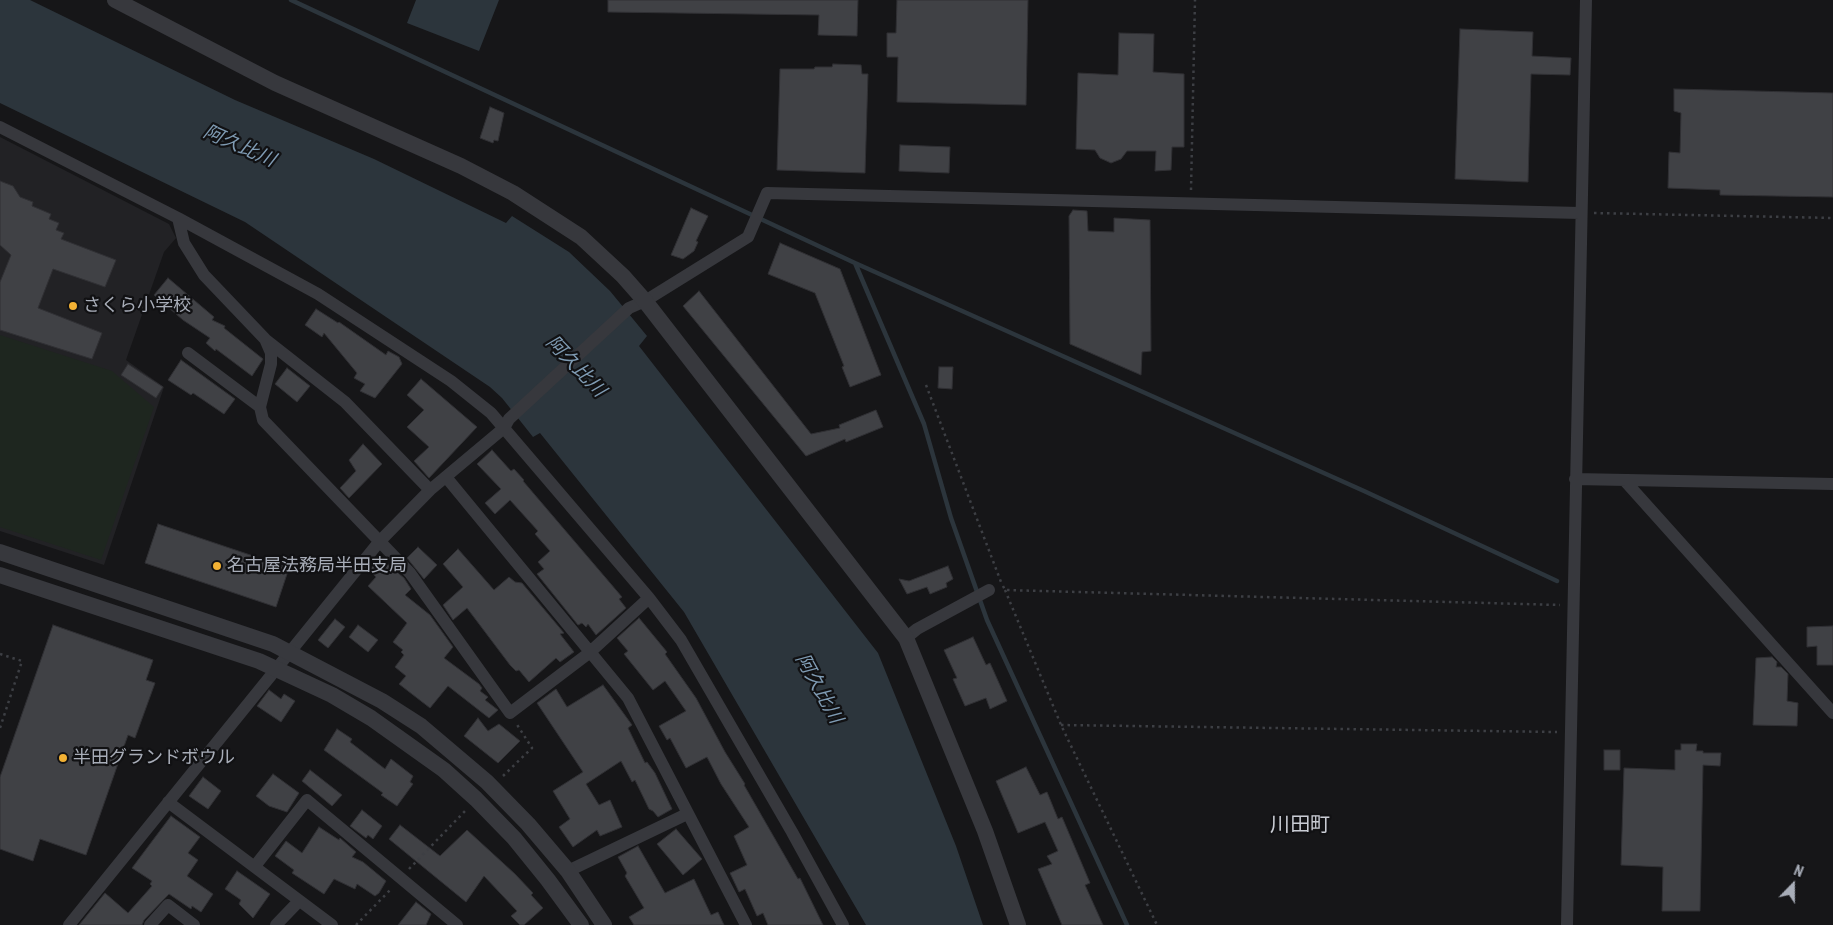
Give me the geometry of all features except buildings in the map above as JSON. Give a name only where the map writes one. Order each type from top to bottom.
[{"type":"street","points":[[115,0],[275,83],[461,166],[513,193],[560,221],[623,276],[645,301],[906,638],[985,831],[1018,925]]},
{"type":"street","points":[[1567,925],[1580,213],[1586,0]]},
{"type":"street","points":[[0,127],[178,218],[318,294],[451,381],[506,424],[649,598],[681,640],[792,832],[843,925]]},
{"type":"street","points":[[69,925],[379,542],[430,490],[506,424],[629,308],[645,301],[748,238],[767,193],[1580,213]]},
{"type":"street","points":[[178,218],[184,243],[204,275],[265,339],[345,402],[430,490]]},
{"type":"street","points":[[265,339],[271,353],[271,364],[260,407],[263,420],[272,432],[410,573],[510,713],[589,653],[649,598]]},
{"type":"street","points":[[188,353],[260,407]]},
{"type":"street","points":[[446,477],[634,708],[687,814],[746,925]]},
{"type":"street","points":[[1575,479],[1833,484]]},
{"type":"street","points":[[1625,481],[1833,713]]},
{"type":"street","points":[[0,552],[273,644],[374,696],[421,726],[487,782],[568,870],[604,925]]},
{"type":"street","points":[[0,575],[276,668],[332,695],[371,718],[444,770],[476,799],[514,838],[581,925]]},
{"type":"street","points":[[906,638],[966,601],[989,590]]},
{"type":"street","points":[[255,866],[306,800],[458,925]]},
{"type":"street","points":[[168,802],[332,925]]},
{"type":"street","points":[[568,870],[687,814]]},
{"type":"street","points":[[276,925],[299,901]]},
{"type":"street","points":[[150,925],[168,905],[194,925]]},
{"type":"path","points":[[1191,204],[1195,0]]},
{"type":"path","points":[[1580,213],[1833,218]]},
{"type":"path","points":[[926,385],[1001,584],[1061,725],[1156,925]]},
{"type":"path","points":[[989,590],[1001,584]]},
{"type":"path","points":[[1005,590],[1574,605]]},
{"type":"path","points":[[0,654],[22,661],[0,728]]},
{"type":"path","points":[[501,778],[532,748],[510,713]]},
{"type":"path","points":[[1061,725],[1570,732]]},
{"type":"path","points":[[356,925],[467,809]]},
{"type":"shaded area","name":"さくら小学校","points":[[0,137],[169,224],[176,238],[164,252],[126,360],[164,387],[104,565],[0,531]]},
{"type":"shaded area","points":[[0,335],[112,371],[154,407],[101,560],[0,527]]},
{"type":"water","name":"阿久比川","points":[[0,0],[30,0],[235,100],[374,159],[506,223],[512,216],[569,252],[610,291],[647,336],[639,346],[878,653],[956,846],[983,925],[866,925],[684,612],[540,433],[533,437],[502,398],[490,387],[245,222],[0,103]]},
{"type":"water","points":[[416,0],[499,0],[479,51],[407,23]]},
{"type":"waterway","points":[[291,0],[855,263],[924,424],[951,518],[987,620],[1127,925]]},
{"type":"waterway","points":[[855,263],[1364,491],[1557,581]]},
{"type":"place","name":"さくら小学校","points":[[73,306]]},
{"type":"place","name":"名古屋法務局半田支局","points":[[217,566]]},
{"type":"place","name":"半田グランドボウル","points":[[63,758]]},
{"type":"district","name":"川田町","points":[[1300,826]]}]
